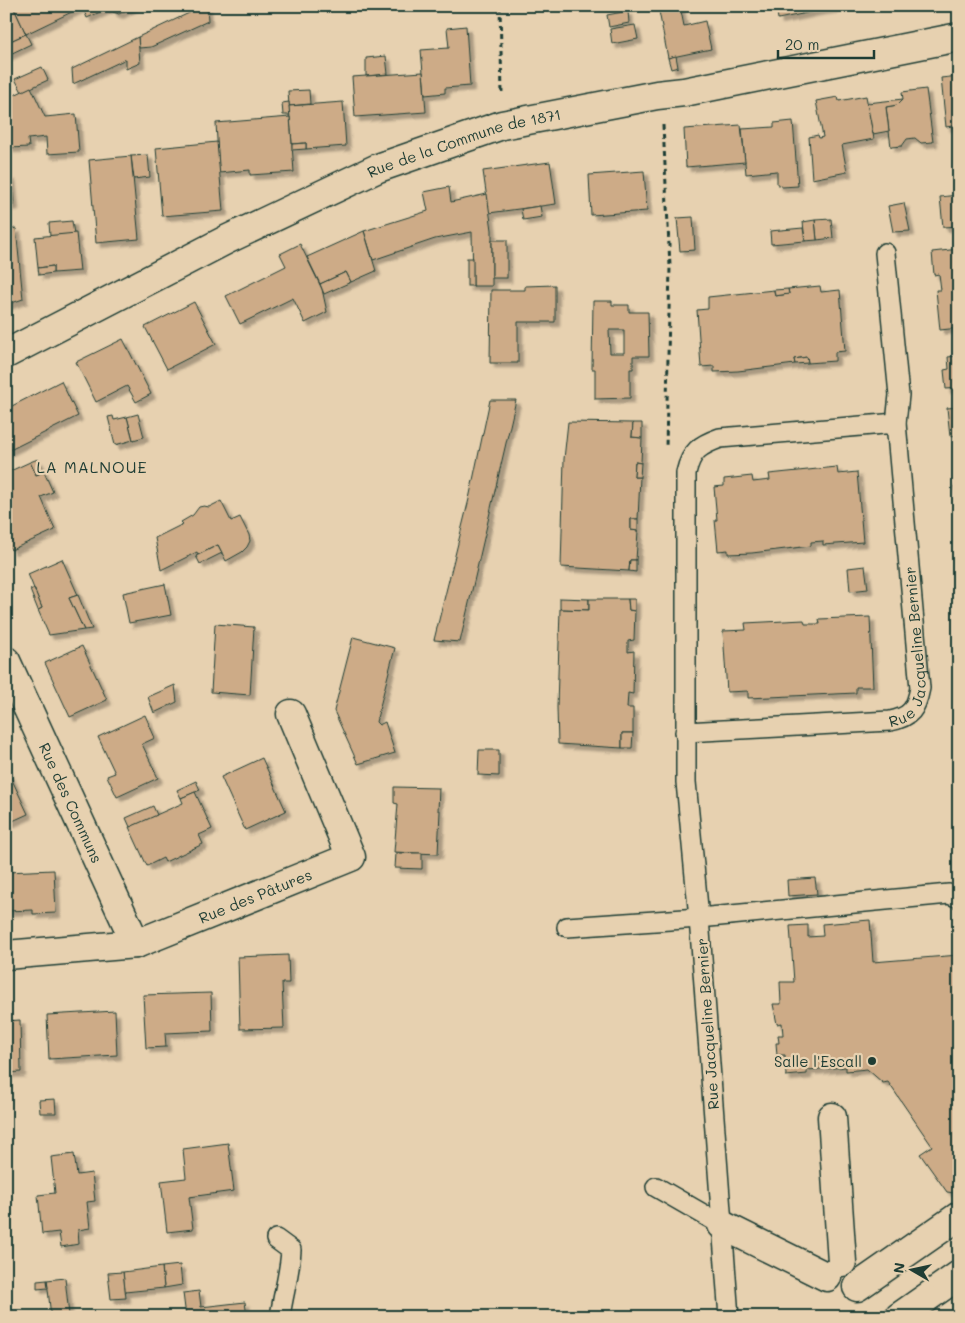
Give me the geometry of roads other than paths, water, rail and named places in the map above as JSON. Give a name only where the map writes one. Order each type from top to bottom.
[{"type":"street","name":"Rue de la Commune de 1871","points":[[6,354],[228,239],[378,168],[502,125],[684,92],[959,37]]},
{"type":"street","name":"Rue des Communs","points":[[6,661],[136,944]]},
{"type":"street","name":"Rue des Pâtures","points":[[6,955],[136,944],[352,857],[292,714]]},
{"type":"street","points":[[722,1225],[834,1270],[832,1117]]},
{"type":"street","points":[[857,1287],[959,1216]]},
{"type":"street","points":[[899,1317],[959,1276]]},
{"type":"lane","name":"Rue Jacqueline Bernier","points":[[685,732],[890,721],[903,718],[912,712],[918,701],[920,688],[896,423],[899,395],[885,253]]},
{"type":"lane","name":"Rue Jacqueline Bernier","points":[[730,1317],[699,918],[686,782],[686,473],[688,462],[704,444],[720,438],[896,423]]},
{"type":"lane","points":[[567,927],[699,918],[949,894],[959,898]]},
{"type":"lane","points":[[656,1187],[722,1225]]},
{"type":"lane","points":[[276,1239],[291,1250],[290,1266],[280,1317]]},
{"type":"place","name":"Salle l'Escall","points":[[872,1061]]},
{"type":"district","name":"LA MALNOUE","points":[[92,466]]}]
